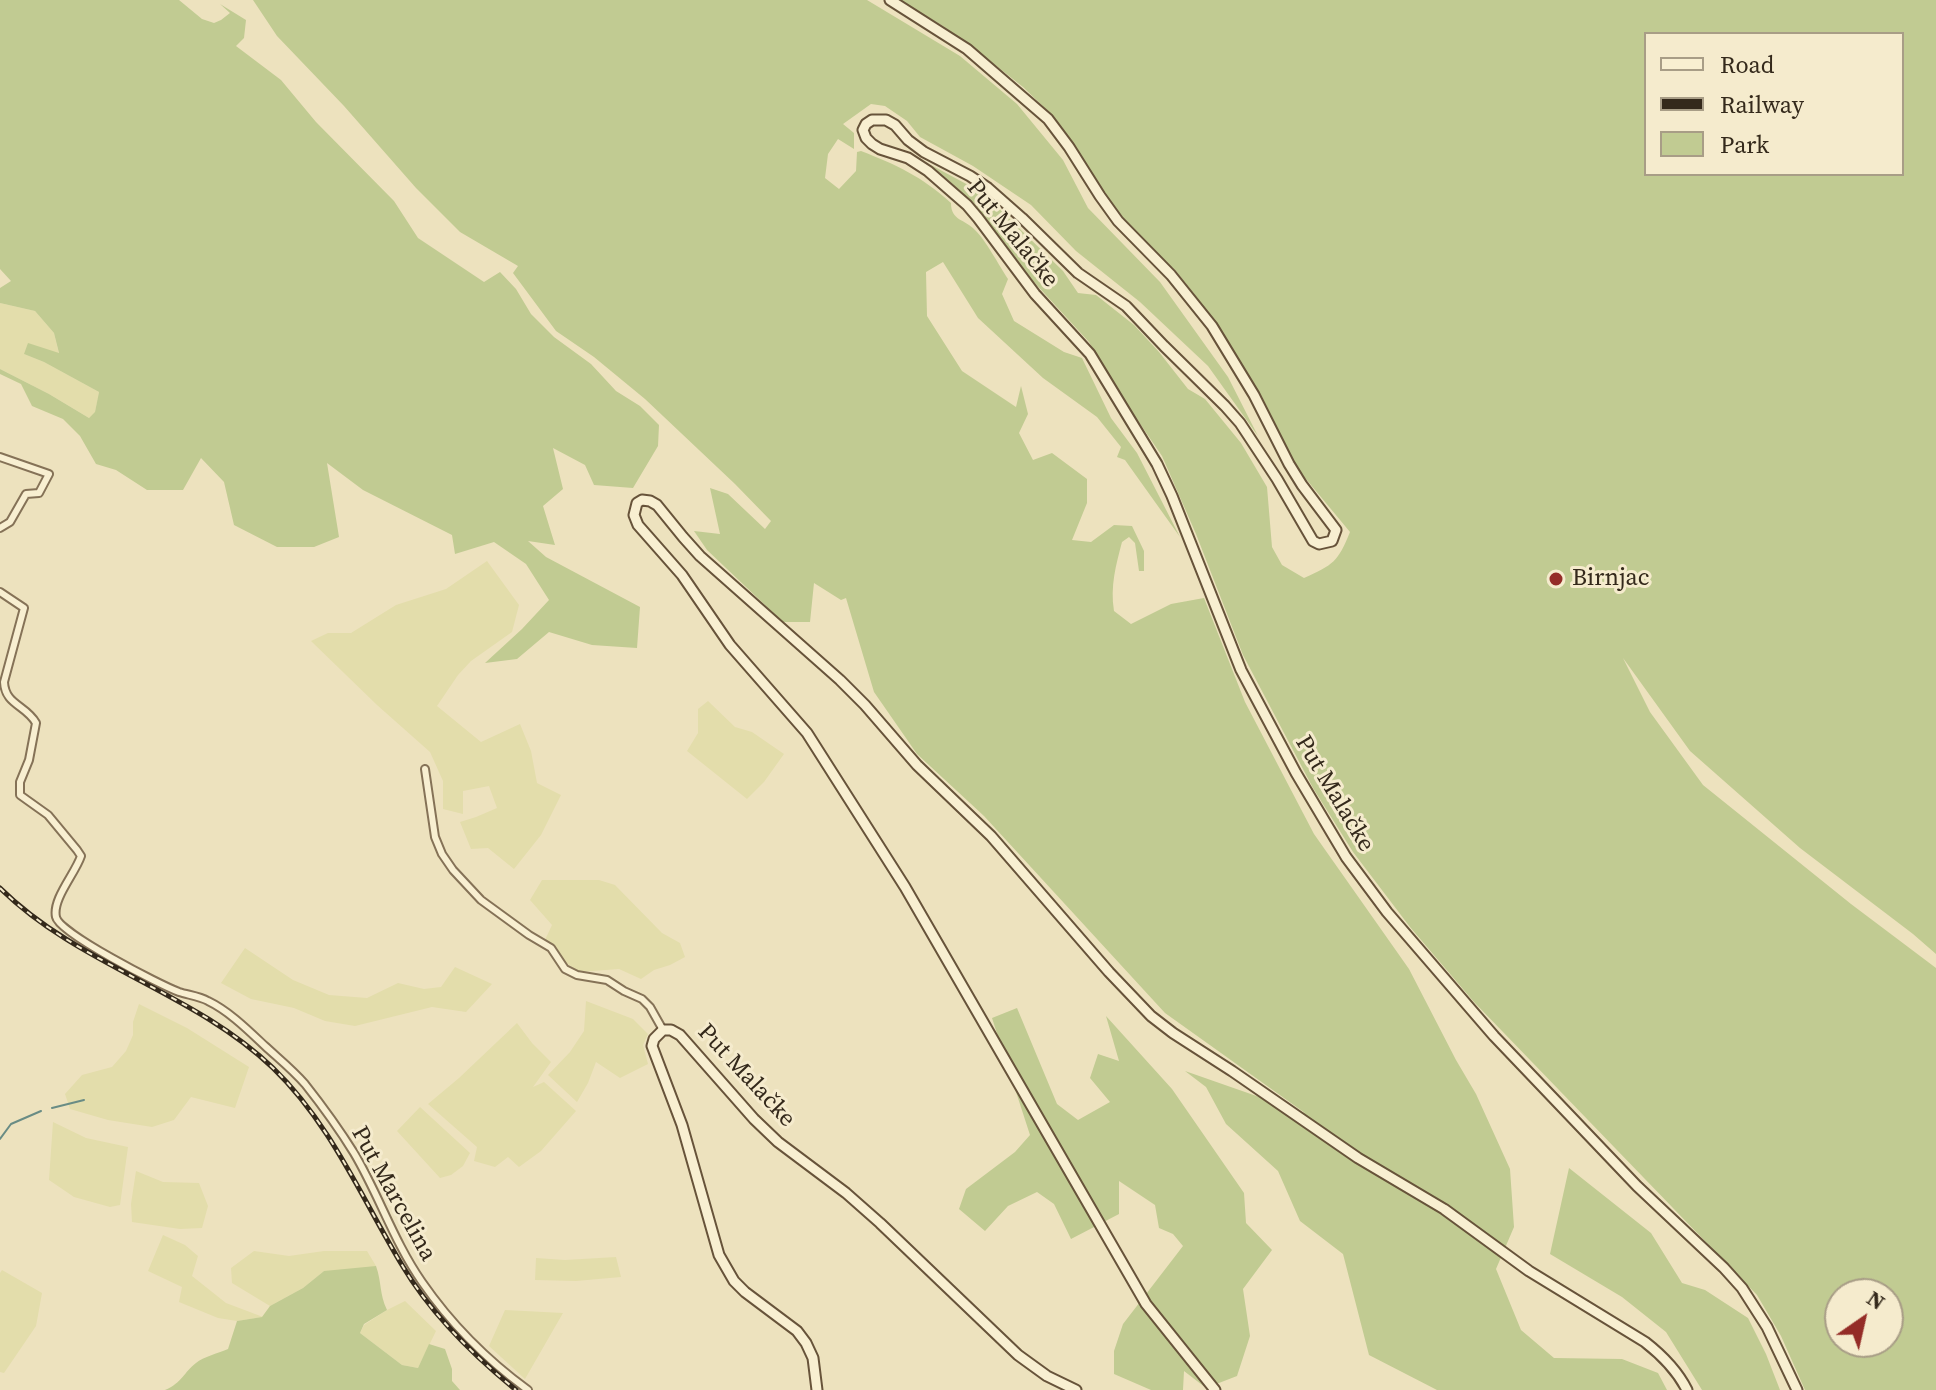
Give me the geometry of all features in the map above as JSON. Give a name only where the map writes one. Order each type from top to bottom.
[{"type":"main road","name":"Put Malačke","points":[[890,0],[967,49],[1048,119],[1118,221],[1171,275],[1212,326],[1254,395],[1289,464],[1336,530],[1332,541],[1319,544],[1313,541],[1240,423],[1126,306],[1078,273],[988,188],[924,152],[895,125],[886,120],[872,120],[863,130],[866,138],[880,149],[908,158],[954,192],[978,218],[1035,294],[1090,354],[1157,464],[1241,670],[1296,773],[1346,857],[1397,923],[1494,1036],[1637,1186],[1742,1288],[1767,1327],[1797,1390]]},
{"type":"main road","points":[[1215,1390],[1146,1304],[905,887],[820,752],[781,701],[730,645],[682,575],[638,525],[634,515],[637,503],[642,500],[657,505],[700,556],[840,680],[917,765],[991,836],[1151,1016],[1358,1158],[1444,1209],[1529,1271],[1645,1342],[1674,1368],[1687,1390]]},
{"type":"main road","name":"Put Malačke","points":[[817,1390],[813,1358],[806,1343],[797,1331],[734,1281],[719,1255],[682,1125],[652,1046],[663,1030],[680,1035],[778,1142],[880,1223],[1018,1355],[1047,1376],[1076,1390]]},
{"type":"street","points":[[0,457],[49,474],[39,493],[26,494],[10,522],[0,528]]},
{"type":"street","name":"Put Marcelina","points":[[0,592],[24,608],[4,682],[5,693],[36,723],[29,760],[20,782],[20,795],[48,815],[81,856],[58,899],[56,919],[78,938],[149,978],[178,992],[208,1000],[238,1021],[304,1083],[354,1153],[422,1282],[466,1337],[528,1390]]},
{"type":"street","points":[[425,769],[435,837],[453,870],[481,900],[551,948],[565,969],[577,975],[607,980],[642,999],[663,1030]]},
{"type":"shaded area","points":[[0,303],[35,311],[54,333],[59,354],[24,354],[99,392],[95,413],[89,418],[0,369]]},
{"type":"shaded area","points":[[487,561],[519,605],[512,632],[471,661],[437,706],[481,742],[520,724],[531,751],[537,783],[561,795],[541,835],[514,869],[488,848],[471,849],[460,822],[497,808],[489,786],[463,791],[463,814],[443,809],[443,781],[430,752],[311,641],[328,633],[351,633],[396,605],[446,589]]},
{"type":"shaded area","points":[[708,701],[735,727],[752,732],[784,754],[747,799],[687,751],[698,733],[698,709]]},
{"type":"shaded area","points":[[542,880],[599,880],[615,885],[662,933],[680,943],[685,957],[641,979],[619,969],[579,972],[565,962],[553,944],[545,940],[552,925],[530,900]]},
{"type":"shaded area","points":[[245,948],[293,980],[329,995],[367,998],[398,983],[424,989],[441,987],[455,967],[492,984],[466,1012],[432,1007],[355,1026],[325,1021],[294,1008],[251,999],[221,983]]},
{"type":"shaded area","points":[[586,1001],[633,1019],[648,1034],[643,1045],[648,1064],[620,1078],[596,1062],[577,1102],[548,1075],[570,1052],[584,1031]]},
{"type":"shaded area","points":[[139,1004],[187,1028],[249,1067],[235,1108],[191,1097],[174,1120],[152,1127],[108,1120],[70,1109],[65,1094],[82,1075],[112,1067],[126,1051],[133,1035],[133,1022]]},
{"type":"shaded area","points":[[517,1023],[551,1062],[533,1087],[544,1082],[576,1111],[541,1151],[519,1167],[508,1157],[495,1167],[474,1161],[477,1147],[428,1104]]},
{"type":"shaded area","points":[[420,1107],[470,1153],[463,1166],[451,1175],[440,1178],[397,1131]]},
{"type":"shaded area","points":[[53,1122],[86,1138],[128,1147],[120,1205],[110,1207],[74,1197],[49,1180]]},
{"type":"shaded area","points":[[136,1171],[163,1182],[199,1183],[208,1206],[202,1228],[180,1229],[132,1222],[131,1204]]},
{"type":"shaded area","points":[[163,1235],[185,1245],[198,1256],[192,1276],[226,1303],[263,1317],[237,1321],[218,1318],[179,1302],[182,1287],[148,1271]]},
{"type":"shaded area","points":[[254,1251],[289,1256],[324,1251],[367,1251],[376,1266],[362,1271],[324,1271],[303,1288],[270,1306],[232,1283],[231,1268]]},
{"type":"shaded area","points":[[616,1257],[621,1277],[576,1281],[535,1280],[536,1258]]},
{"type":"shaded area","points":[[2,1270],[42,1293],[36,1326],[4,1373],[0,1372]]},
{"type":"shaded area","points":[[405,1301],[436,1331],[418,1368],[402,1365],[360,1333],[364,1325]]},
{"type":"shaded area","points":[[505,1310],[563,1313],[525,1379],[489,1346]]},
{"type":"green space","points":[[0,0],[179,0],[202,19],[214,23],[230,13],[220,4],[246,20],[244,38],[236,46],[281,80],[316,122],[394,201],[418,238],[484,282],[500,272],[516,289],[531,314],[554,337],[591,364],[616,391],[640,406],[659,425],[658,446],[633,488],[594,485],[585,465],[553,448],[563,489],[543,506],[555,545],[528,541],[546,557],[640,607],[637,648],[592,645],[549,632],[517,659],[485,663],[549,600],[526,564],[494,542],[455,554],[452,535],[363,490],[327,463],[339,537],[314,547],[277,547],[234,525],[224,482],[201,458],[183,490],[147,490],[116,470],[96,464],[80,436],[63,419],[32,406],[21,384],[0,374],[0,369],[89,418],[95,412],[99,392],[24,354],[28,343],[59,353],[54,333],[35,311],[0,303],[0,288],[11,281],[0,269]]},
{"type":"green space","points":[[253,0],[867,0],[960,56],[1017,104],[1063,160],[1088,208],[1160,282],[1228,377],[1258,436],[1208,366],[1140,302],[1076,251],[1031,205],[973,166],[920,137],[907,121],[885,106],[871,104],[843,124],[854,133],[854,149],[838,139],[828,154],[825,178],[839,189],[856,171],[857,152],[861,151],[897,166],[929,185],[951,203],[956,217],[975,230],[992,253],[1008,279],[1002,294],[1014,321],[1064,352],[1082,358],[1111,418],[1137,453],[1180,537],[1125,460],[1117,457],[1121,447],[1097,417],[1043,378],[978,318],[943,262],[926,272],[927,316],[962,371],[1016,407],[1021,386],[1028,414],[1019,433],[1033,460],[1052,453],[1087,479],[1087,503],[1072,540],[1091,542],[1114,525],[1132,526],[1144,551],[1144,571],[1139,571],[1135,543],[1129,537],[1122,542],[1116,567],[1114,611],[1131,624],[1171,604],[1204,598],[1245,702],[1314,834],[1409,969],[1476,1094],[1510,1169],[1514,1227],[1496,1269],[1521,1330],[1554,1358],[1622,1359],[1658,1373],[1667,1390],[1437,1390],[1369,1355],[1343,1254],[1300,1221],[1278,1171],[1226,1124],[1206,1087],[1185,1071],[1305,1113],[1165,1013],[984,816],[917,754],[874,692],[846,598],[841,600],[814,583],[810,622],[783,622],[707,550],[694,531],[720,534],[710,488],[728,494],[765,529],[771,521],[645,399],[594,357],[556,331],[513,273],[518,266],[460,232],[416,188],[277,36]]},
{"type":"green space","points":[[899,0],[1936,0],[1936,954],[1800,848],[1690,751],[1623,658],[1650,712],[1703,785],[1936,968],[1936,1390],[1805,1390],[1781,1336],[1757,1295],[1474,1002],[1410,927],[1353,852],[1313,788],[1243,655],[1162,456],[1089,342],[1033,281],[974,203],[931,165],[983,193],[1063,271],[1078,293],[1096,295],[1134,325],[1188,389],[1205,399],[1241,443],[1267,487],[1272,547],[1282,565],[1304,578],[1314,574],[1338,556],[1350,532],[1296,467],[1262,397],[1195,295],[1176,271],[1121,219],[1052,115],[1023,87],[943,26]]},
{"type":"green space","points":[[1017,1008],[1057,1104],[1078,1120],[1110,1102],[1090,1078],[1098,1054],[1119,1061],[1106,1016],[1172,1089],[1244,1193],[1246,1223],[1272,1250],[1243,1289],[1250,1336],[1237,1376],[1206,1388],[1184,1371],[1183,1390],[1151,1390],[1114,1374],[1114,1351],[1123,1324],[1183,1246],[1173,1234],[1159,1228],[1155,1205],[1119,1181],[1119,1214],[1071,1239],[1054,1204],[1037,1192],[1008,1206],[985,1231],[959,1209],[966,1189],[1015,1152],[1030,1135],[992,1018]]},
{"type":"green space","points":[[1569,1168],[1651,1233],[1682,1283],[1705,1290],[1748,1318],[1780,1390],[1702,1390],[1666,1332],[1622,1297],[1550,1254]]},
{"type":"green space","points":[[376,1266],[387,1310],[364,1324],[360,1333],[402,1365],[418,1368],[429,1344],[445,1349],[452,1369],[452,1381],[460,1390],[165,1390],[199,1361],[228,1349],[237,1321],[262,1317],[270,1306],[303,1288],[324,1271]]},
{"type":"waterway","points":[[52,1108],[84,1100]]},
{"type":"waterway","points":[[0,1139],[11,1124],[41,1111]]},
{"type":"railway","points":[[0,888],[31,915],[65,938],[208,1019],[273,1068],[294,1090],[328,1137],[413,1283],[439,1317],[484,1363],[516,1390]]},
{"type":"place","name":"Birnjac","points":[[1556,579]]}]
